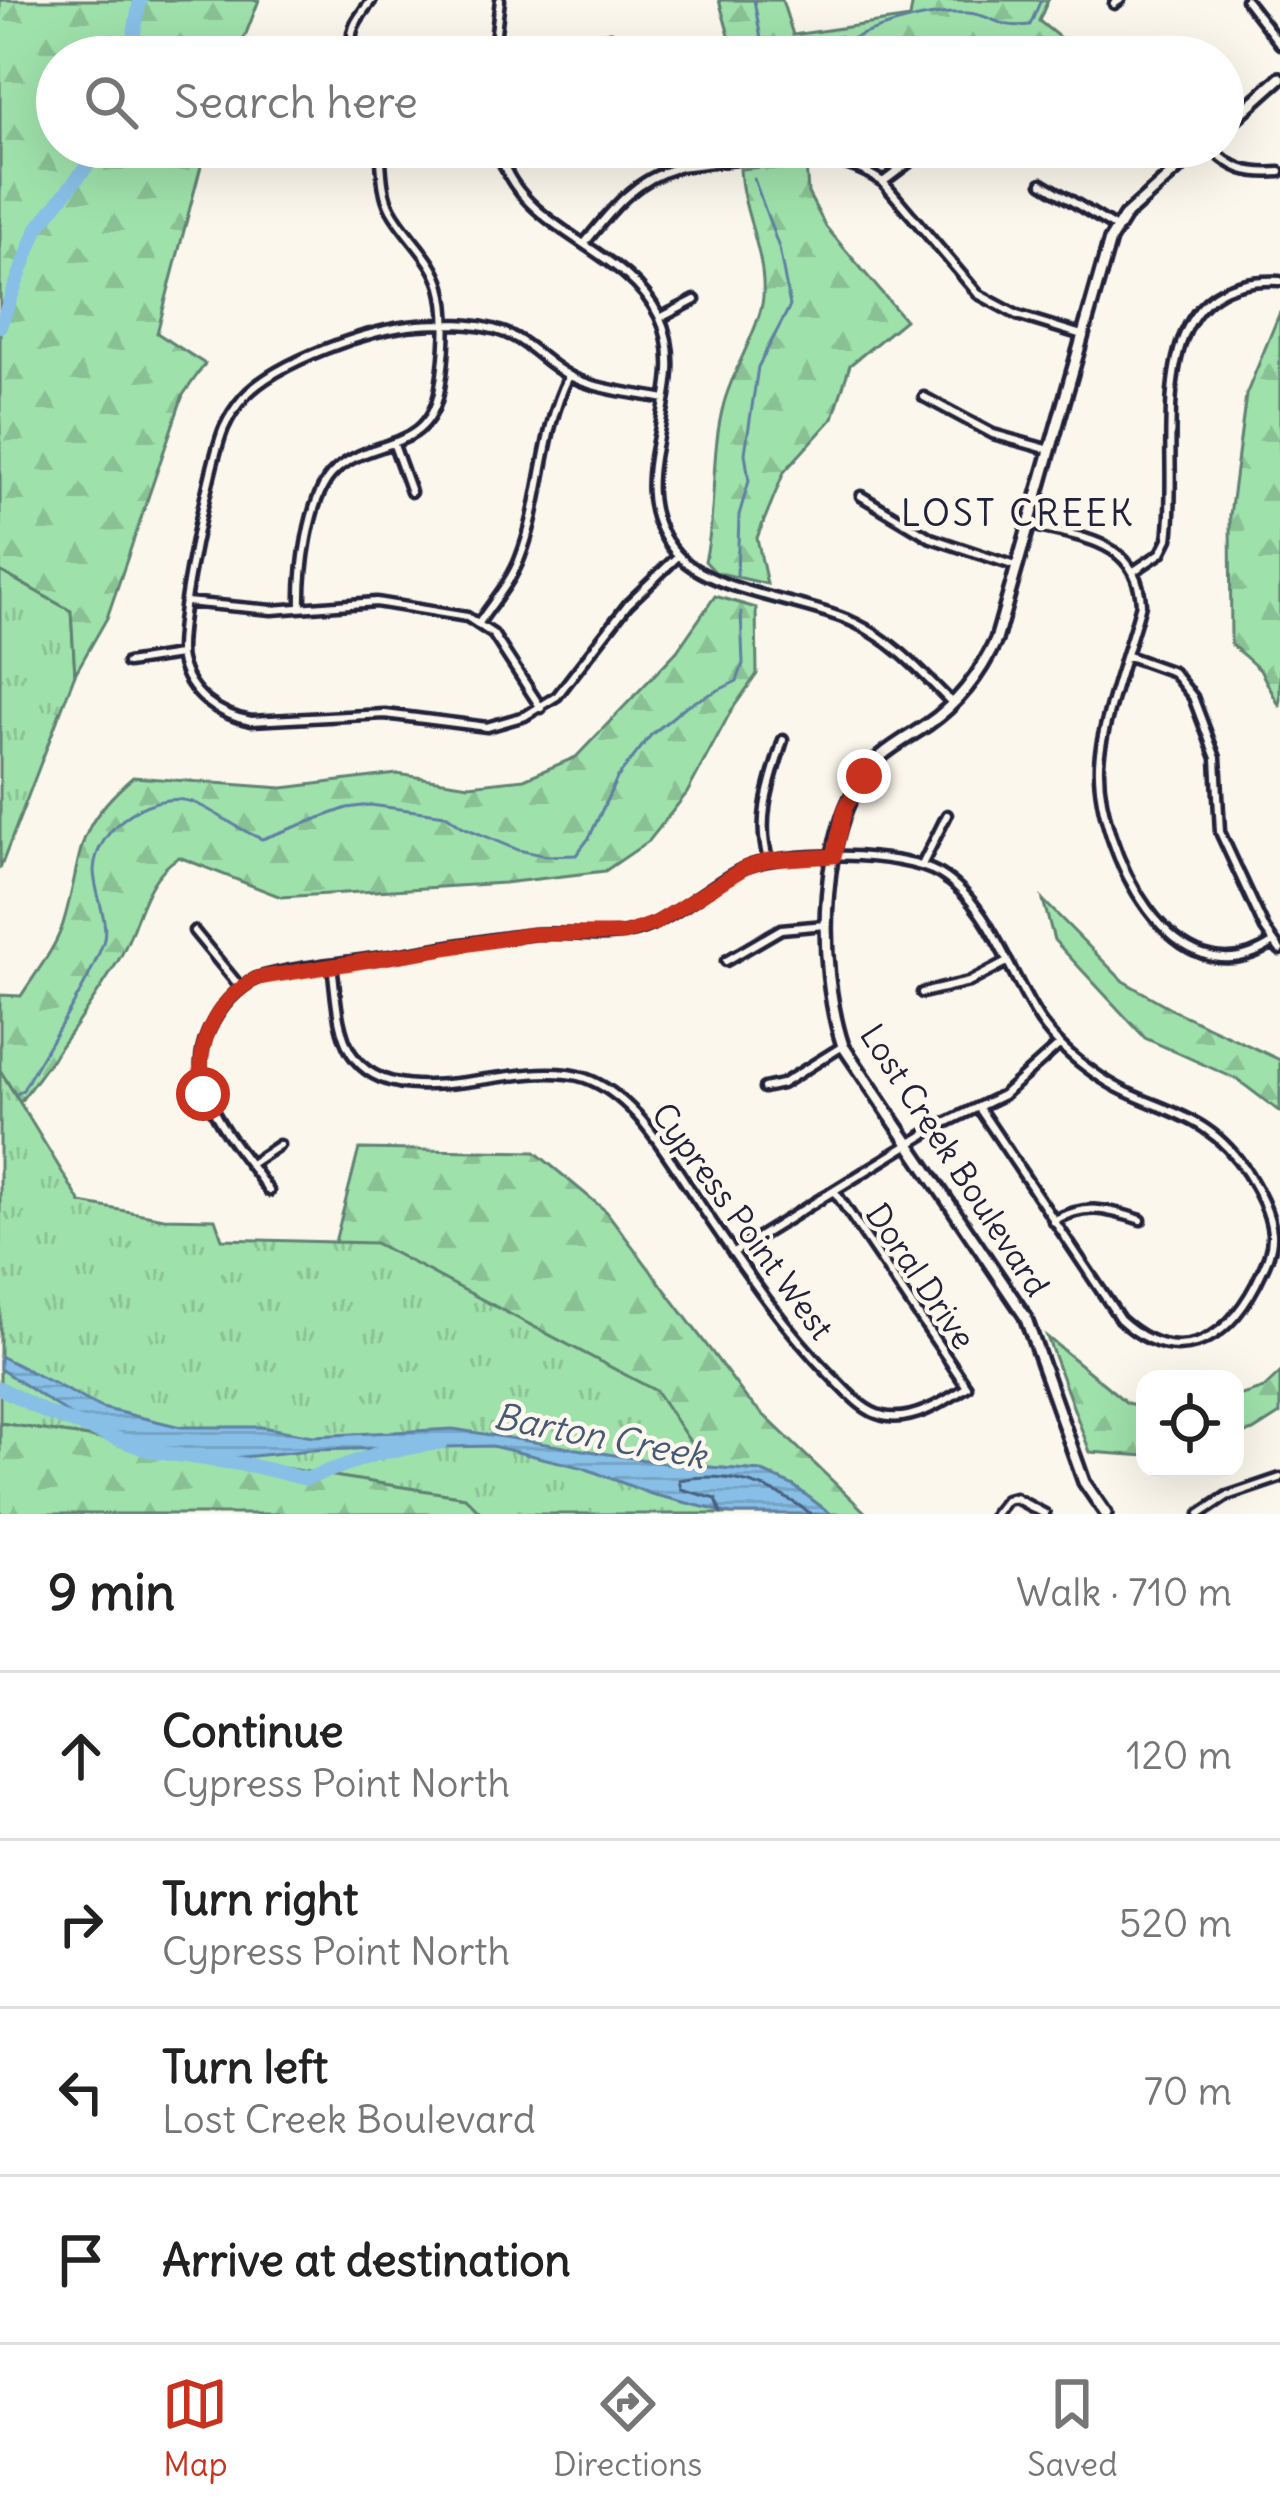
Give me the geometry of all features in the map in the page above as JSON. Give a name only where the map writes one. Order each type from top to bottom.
[{"type":"street","points":[[349,36],[351,26],[372,0]]},
{"type":"street","points":[[495,36],[500,0]]},
{"type":"street","points":[[1246,0],[1280,44]]},
{"type":"street","points":[[1244,110],[1280,78]]},
{"type":"street","points":[[301,607],[303,558],[323,486],[346,462],[412,436],[435,406],[440,390],[440,282],[390,208],[383,168]]},
{"type":"street","points":[[505,168],[522,196],[636,286],[660,318],[669,349],[650,483],[657,521],[678,556],[710,579],[813,606],[884,638],[953,704]]},
{"type":"street","points":[[584,244],[633,188],[677,168]]},
{"type":"street","points":[[858,168],[883,182],[978,294],[1017,316],[1082,335]]},
{"type":"street","points":[[883,182],[902,168]]},
{"type":"street","name":"Lost Creek Boulevard","points":[[1106,1514],[1084,1482],[1024,1316],[843,1046],[830,1006],[828,925],[834,856],[845,808],[880,757],[953,704],[987,659],[1116,228],[1180,168]]},
{"type":"street","points":[[1235,168],[1250,174],[1280,172]]},
{"type":"street","points":[[1042,182],[1116,228]]},
{"type":"street","points":[[1133,571],[1161,553],[1168,539],[1171,412],[1176,358],[1187,326],[1225,291],[1245,283],[1280,281]]},
{"type":"street","points":[[660,318],[695,300]]},
{"type":"street","points":[[664,400],[569,376],[499,330],[443,325],[385,330],[281,370],[244,397],[224,428],[204,505],[179,655],[189,681],[208,702],[233,718],[251,722],[385,714],[487,727],[541,709],[579,672],[628,604],[678,556]]},
{"type":"street","points":[[479,623],[518,564],[548,428],[569,376]]},
{"type":"street","points":[[925,397],[993,434],[1050,450]]},
{"type":"street","points":[[394,445],[411,492]]},
{"type":"street","points":[[861,496],[932,538],[1018,567]]},
{"type":"street","points":[[1031,524],[1108,545],[1140,585],[1142,604],[1099,769],[1105,811],[1127,876],[1159,922],[1194,952],[1229,961],[1256,955],[1274,943]]},
{"type":"street","points":[[186,602],[247,610],[393,603],[479,623],[494,634],[541,709]]},
{"type":"street","points":[[127,663],[179,655]]},
{"type":"street","points":[[1128,656],[1173,672],[1193,697],[1216,758],[1220,832],[1280,950]]},
{"type":"street","points":[[768,860],[761,832],[763,810],[783,740]]},
{"type":"street","points":[[922,865],[947,815]]},
{"type":"street","points":[[269,1190],[203,1094],[200,1076],[199,1057],[211,1026],[240,987],[276,973],[533,934],[623,934],[656,923],[727,878],[768,860],[834,856],[922,865],[969,898],[1060,1045],[1096,1075],[1187,1116],[1223,1139],[1262,1199],[1272,1239],[1270,1256],[1240,1313],[1196,1345],[1172,1346],[1136,1334],[1120,1319],[979,1108]]},
{"type":"street","points":[[726,961],[781,929],[828,925]]},
{"type":"street","points":[[194,931],[240,987]]},
{"type":"street","points":[[922,993],[969,982],[1007,962]]},
{"type":"street","name":"Cypress Point West","points":[[332,965],[344,1039],[366,1071],[398,1085],[542,1072],[583,1077],[602,1086],[650,1130],[795,1338],[861,1405],[878,1415],[912,1415],[967,1387]]},
{"type":"street","points":[[733,1253],[908,1144],[1004,1096],[1060,1045]]},
{"type":"street","points":[[764,1088],[782,1084],[843,1046]]},
{"type":"street","points":[[251,1164],[279,1145]]},
{"type":"street","name":"Doral Drive","points":[[836,1192],[967,1387]]},
{"type":"street","points":[[1053,1221],[1070,1211],[1098,1207],[1141,1220]]},
{"type":"street","points":[[1200,1514],[1227,1496],[1280,1478]]},
{"type":"street","points":[[995,1514],[1015,1498],[1046,1514]]},
{"type":"green space","points":[[0,0],[259,0],[245,36],[36,36],[36,168],[200,168],[157,333],[205,364],[183,395],[107,618],[75,674],[71,611],[0,571]]},
{"type":"green space","points":[[719,0],[782,0],[793,35],[910,18],[913,0],[1048,0],[1039,21],[1058,36],[729,36]]},
{"type":"green space","points":[[806,168],[808,193],[826,227],[905,320],[850,365],[833,418],[784,472],[757,538],[767,584],[715,572],[705,561],[720,422],[763,297],[761,264],[740,169]]},
{"type":"green space","points":[[1280,312],[1280,707],[1260,670],[1231,644],[1230,515],[1246,395]]},
{"type":"green space","points":[[0,571],[71,611],[75,674],[0,869]]},
{"type":"green space","points":[[715,596],[756,608],[757,674],[731,711],[687,793],[649,841],[605,871],[504,883],[281,897],[179,857],[157,878],[118,961],[20,1102],[0,1070],[0,995],[21,996],[50,952],[63,924],[89,828],[133,777],[283,788],[397,774],[469,785],[524,779],[576,757],[677,651]]},
{"type":"green space","points":[[1043,900],[1123,981],[1280,1060],[1280,1112],[1238,1080],[1145,1038],[1054,940]]},
{"type":"green space","points":[[0,1070],[81,1203],[164,1218],[215,1219],[222,1239],[335,1242],[388,1221],[734,1399],[756,1499],[771,1514],[482,1514],[464,1497],[0,1423]]},
{"type":"green space","points":[[359,1149],[535,1152],[606,1211],[747,1399],[867,1514],[831,1514],[794,1486],[760,1471],[707,1467],[656,1391],[375,1243],[335,1242]]},
{"type":"green space","points":[[1047,1337],[1127,1403],[1136,1405],[1136,1455],[1090,1452]]},
{"type":"green space","points":[[1280,1373],[1280,1414],[1244,1434],[1244,1394],[1264,1388]]},
{"type":"green space","points":[[0,1423],[465,1497],[482,1514],[0,1514]]},
{"type":"water","points":[[0,1356],[102,1408],[181,1427],[261,1427],[313,1436],[453,1429],[670,1464],[760,1471],[794,1486],[831,1514],[731,1514],[651,1494],[584,1468],[492,1446],[311,1450],[233,1458],[157,1452],[82,1423],[0,1369]]},
{"type":"waterway","name":"Barton Creek","points":[[134,36],[140,0]]},
{"type":"waterway","points":[[754,0],[760,36]]},
{"type":"waterway","points":[[861,36],[951,13],[1030,25],[1041,0]]},
{"type":"waterway","name":"Barton Creek","points":[[0,326],[37,229],[85,168]]},
{"type":"waterway","points":[[737,576],[739,515],[749,481],[745,453],[758,367],[790,306],[779,248],[754,179]]},
{"type":"waterway","points":[[17,1094],[76,1000],[103,943],[105,926],[94,870],[97,854],[105,839],[131,814],[147,805],[181,800],[262,839],[347,808],[370,805],[446,815],[518,850],[576,855],[617,778],[651,735],[686,706],[737,681],[743,664],[741,612]]},
{"type":"waterway","name":"Barton Creek","points":[[0,1388],[47,1413],[150,1451],[254,1466],[306,1479],[379,1453],[442,1442]]},
{"type":"district","name":"LOST CREEK","points":[[1018,513]]},
{"type":"route","points":[[203,1094],[199,1057],[211,1026],[240,987],[257,978],[533,934],[623,934],[642,929],[744,868],[768,860],[834,856],[845,808],[864,776]]}]
